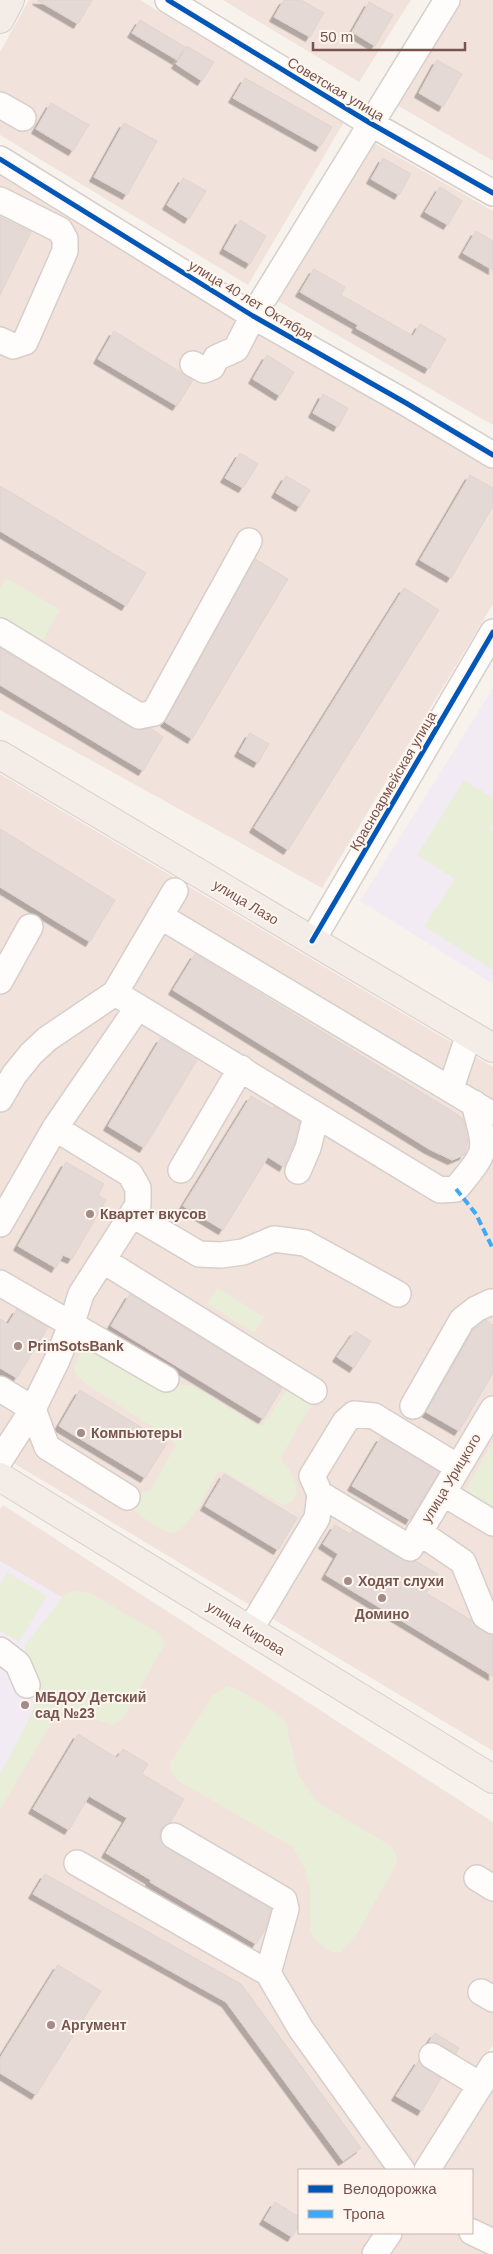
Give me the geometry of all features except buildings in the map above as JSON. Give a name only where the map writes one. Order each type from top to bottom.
[{"type":"main road","points":[[0,19],[10,0]]},
{"type":"main road","name":"улица Лазо","points":[[0,755],[493,1048]]},
{"type":"main road","name":"улица Кирова","points":[[0,1477],[493,1778]]},
{"type":"street","name":"Советская улица","points":[[168,0],[370,123],[493,193]]},
{"type":"street","points":[[193,364],[204,370],[212,368],[216,358],[236,349],[253,316],[447,0]]},
{"type":"street","points":[[0,105],[23,118]]},
{"type":"street","name":"улица 40 лет Октября","points":[[0,159],[253,316],[493,455]]},
{"type":"street","points":[[0,200],[60,230],[65,239],[65,251],[25,342],[13,346],[0,340]]},
{"type":"street","points":[[0,631],[140,716],[154,712],[249,541]]},
{"type":"street","name":"Красноармейская улица","points":[[312,941],[493,632]]},
{"type":"street","points":[[0,1099],[20,1068],[46,1039],[115,993],[175,891]]},
{"type":"street","points":[[115,993],[440,1190],[456,1189],[481,1158],[484,1144],[483,1109],[451,1088],[160,916]]},
{"type":"street","points":[[0,981],[30,928]]},
{"type":"street","points":[[0,1224],[54,1128],[138,1007]]},
{"type":"street","points":[[451,1088],[469,1034]]},
{"type":"street","points":[[181,1170],[241,1068]]},
{"type":"street","points":[[298,1171],[308,1148],[316,1116]]},
{"type":"street","points":[[0,1460],[33,1409],[72,1323],[81,1294],[104,1261],[138,1205],[138,1188],[130,1174],[54,1128]]},
{"type":"street","points":[[128,1222],[199,1254],[221,1255],[243,1252],[274,1239],[305,1243],[398,1294]]},
{"type":"street","points":[[104,1261],[314,1391]]},
{"type":"street","points":[[0,1283],[166,1379]]},
{"type":"street","points":[[414,1406],[462,1320],[476,1309],[491,1302],[493,1303]]},
{"type":"street","points":[[0,1388],[33,1409],[47,1447],[127,1497]]},
{"type":"street","name":"улица Урицкого","points":[[415,1540],[493,1409]]},
{"type":"street","points":[[250,1630],[317,1518],[320,1494],[312,1476],[345,1422],[354,1414],[374,1416],[458,1467]]},
{"type":"street","points":[[443,1493],[493,1523]]},
{"type":"street","points":[[320,1494],[464,1562],[485,1616],[493,1622]]},
{"type":"street","points":[[0,1650],[18,1664],[27,1685]]},
{"type":"street","points":[[174,1836],[284,1900],[286,1909],[268,1973]]},
{"type":"street","points":[[77,1863],[268,1973],[301,2029],[401,2169]]},
{"type":"street","points":[[432,2056],[480,2085]]},
{"type":"street","points":[[428,2169],[493,2065]]},
{"type":"street","points":[[473,2232],[493,2242]]},
{"type":"street","points":[[375,2254],[387,2234]]},
{"type":"shaded area","points":[[29,0],[140,0],[344,122],[248,285],[0,135],[0,52]]},
{"type":"shaded area","points":[[223,0],[411,0],[359,82]]},
{"type":"shaded area","points":[[461,0],[493,0],[493,161],[397,105]]},
{"type":"shaded area","points":[[374,143],[493,211],[493,425],[278,301]]},
{"type":"shaded area","points":[[0,169],[493,458],[493,604],[322,888],[0,710]]},
{"type":"shaded area","points":[[493,688],[493,984],[360,901]]},
{"type":"shaded area","points":[[0,774],[493,1067],[493,1751],[0,1455]]},
{"type":"shaded area","points":[[3,1505],[493,1822],[493,2045],[415,2169],[298,2169],[298,2234],[373,2234],[361,2254],[0,2254],[0,1509]]},
{"type":"shaded area","name":"МБДОУ Детский сад №23","points":[[0,1561],[101,1620],[0,1791]]},
{"type":"shaded area","points":[[493,2086],[493,2254],[386,2254],[398,2234],[473,2234],[473,2169],[440,2169]]},
{"type":"green space","points":[[6,578],[60,610],[41,643],[0,619],[0,589]]},
{"type":"green space","points":[[464,780],[493,798],[493,824],[490,829],[493,831],[493,970],[424,926],[455,879],[417,855]]},
{"type":"green space","points":[[217,1288],[264,1317],[254,1333],[207,1303]]},
{"type":"green space","points":[[91,1344],[169,1387],[191,1385],[259,1426],[264,1424],[290,1385],[314,1401],[282,1455],[282,1461],[296,1484],[293,1501],[283,1505],[223,1471],[217,1473],[189,1521],[174,1532],[167,1532],[127,1506],[130,1495],[150,1491],[176,1445],[171,1439],[83,1382],[74,1372],[79,1356]]},
{"type":"green space","points":[[493,1442],[493,1515],[464,1493]]},
{"type":"green space","points":[[7,1572],[47,1596],[19,1642],[0,1631],[0,1584]]},
{"type":"green space","points":[[79,1591],[90,1593],[160,1634],[165,1643],[123,1719],[113,1725],[70,1711],[54,1718],[0,1810],[0,1774],[28,1721],[38,1694],[25,1653],[25,1645],[66,1593]]},
{"type":"green space","points":[[228,1686],[237,1689],[275,1712],[286,1723],[298,1775],[317,1802],[391,1846],[396,1854],[397,1863],[358,1932],[341,1952],[332,1952],[317,1942],[310,1931],[310,1889],[305,1869],[293,1847],[177,1780],[171,1770],[170,1763],[213,1695]]},
{"type":"marked path","points":[[456,1189],[476,1214],[493,1249]]},
{"type":"cycle path","points":[[168,0],[370,123],[493,193]]},
{"type":"cycle path","points":[[0,159],[253,316],[493,455]]},
{"type":"cycle path","points":[[312,941],[493,632]]},
{"type":"place","name":"Квартет вкусов","points":[[90,1214]]},
{"type":"place","name":"PrimSotsBank","points":[[18,1346]]},
{"type":"place","name":"Компьютеры","points":[[81,1433]]},
{"type":"place","name":"Ходят слухи","points":[[348,1581]]},
{"type":"place","name":"Домино","points":[[382,1598]]},
{"type":"place","name":"МБДОУ Детский сад №23","points":[[25,1705]]},
{"type":"place","name":"Аргумент","points":[[51,2025]]}]
